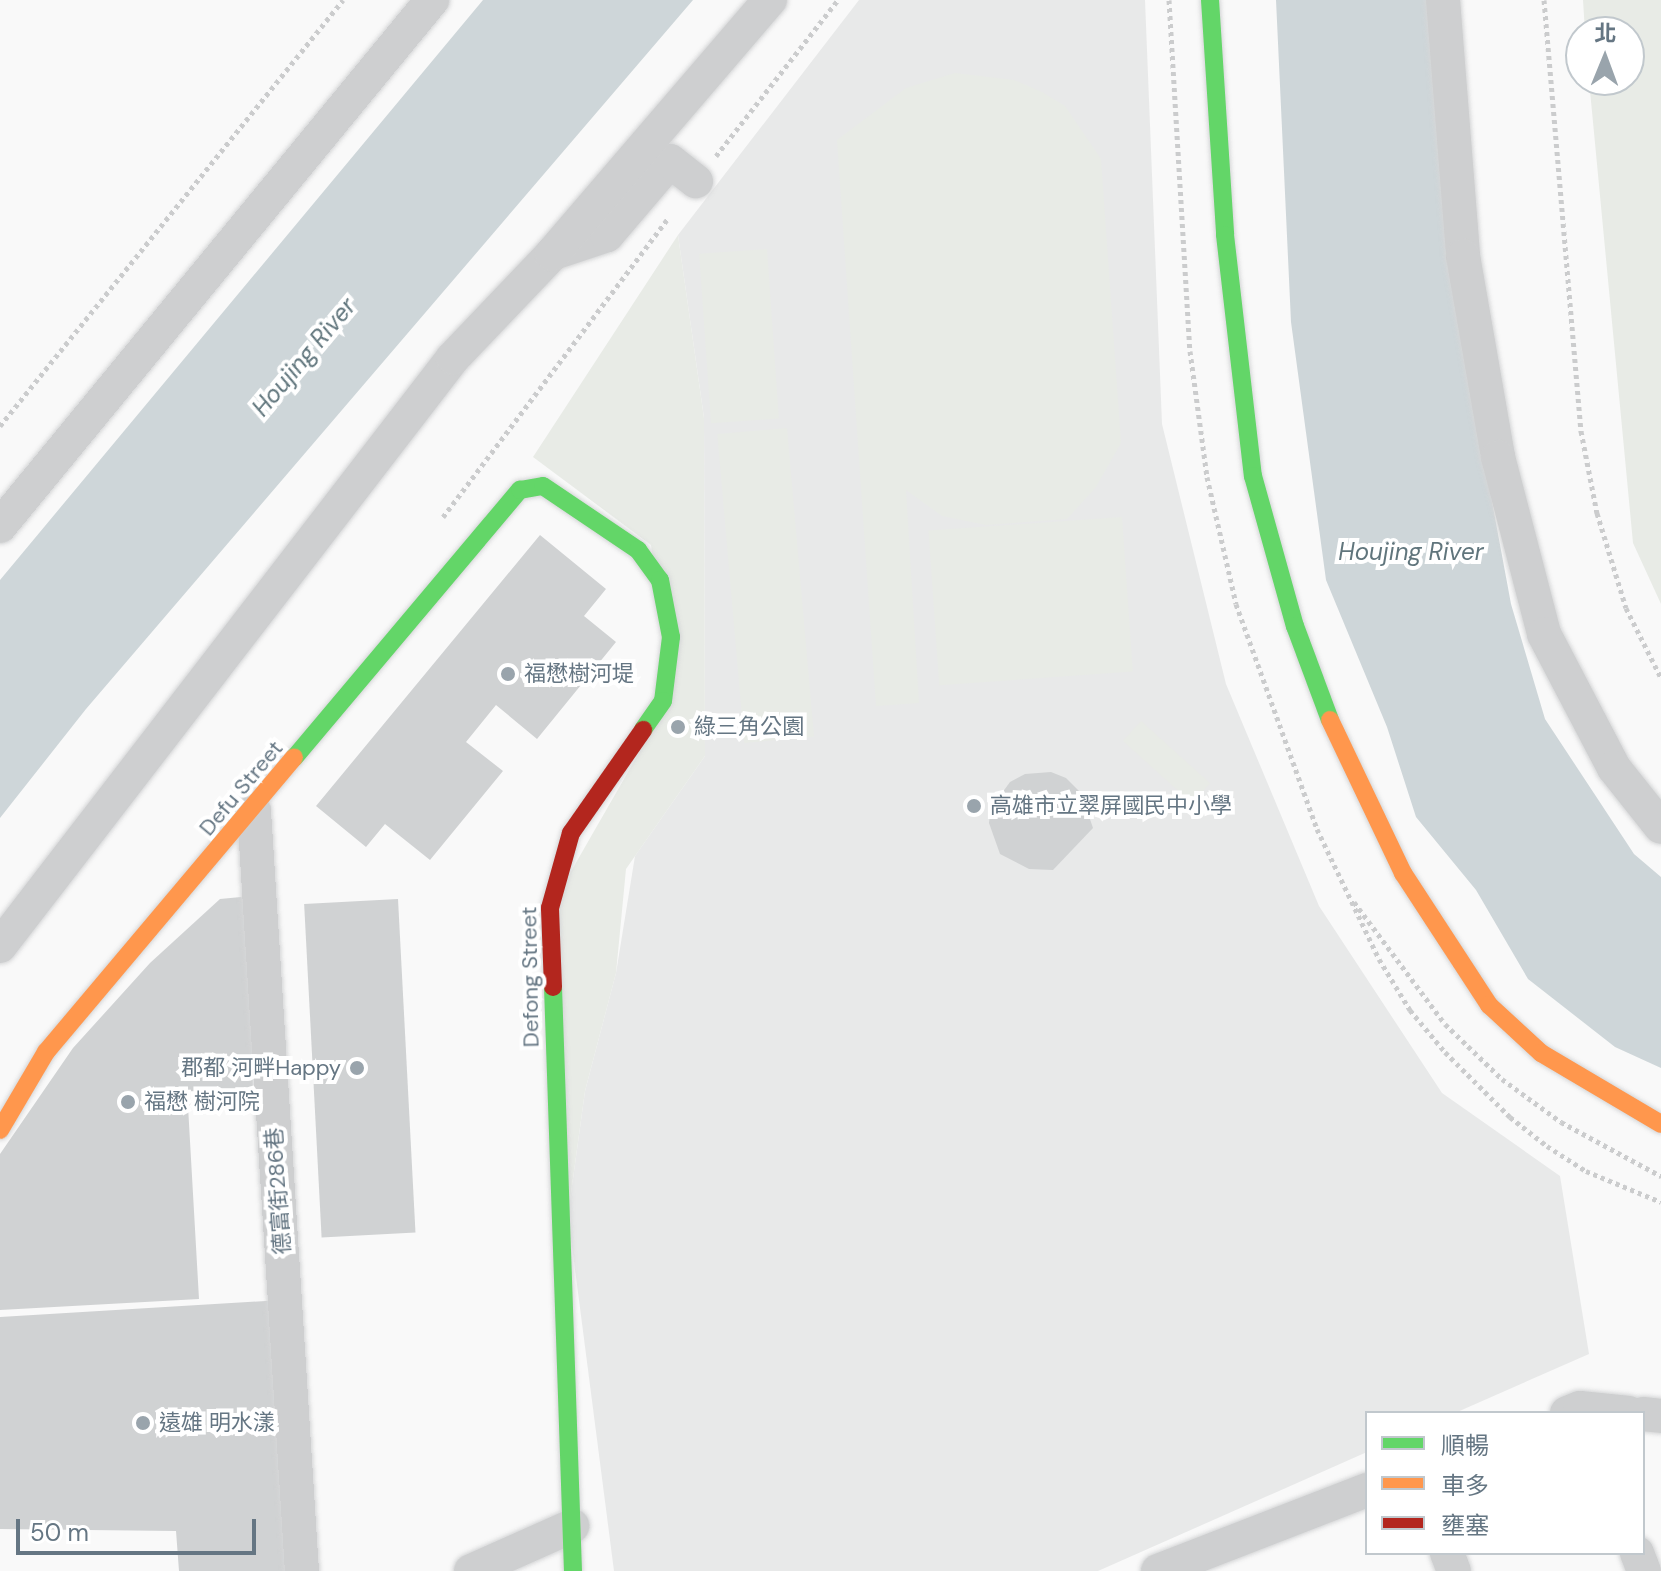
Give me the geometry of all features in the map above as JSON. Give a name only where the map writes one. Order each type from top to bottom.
[{"type":"street","points":[[0,526],[432,0]]},
{"type":"street","points":[[0,946],[453,358],[552,254],[770,0]]},
{"type":"street","points":[[1210,0],[1225,235],[1253,476],[1295,626],[1345,760],[1403,873],[1489,1005],[1541,1053],[1661,1124]]},
{"type":"street","points":[[1443,0],[1463,256],[1498,457],[1544,634],[1614,768],[1661,827]]},
{"type":"street","points":[[552,254],[607,235],[670,161],[696,181]]},
{"type":"street","name":"Defu Street","points":[[0,1130],[46,1052],[254,811],[520,490],[530,485]]},
{"type":"street","name":"Defong Street","points":[[530,485],[543,486],[638,550],[660,580],[671,637],[663,701],[571,833],[550,908],[573,1571]]},
{"type":"street","name":"德富街286巷","points":[[254,811],[302,1571]]},
{"type":"street","points":[[1158,1571],[1365,1491]]},
{"type":"street","points":[[471,1571],[572,1526]]},
{"type":"path","points":[[0,426],[343,0]]},
{"type":"path","points":[[441,521],[696,181],[838,0]]},
{"type":"path","points":[[1544,0],[1581,431],[1597,513],[1626,608],[1661,678]]},
{"type":"shaded area","name":"高雄市立翠屏國民中小學","points":[[859,0],[1145,0],[1162,424],[1226,684],[1319,906],[1442,1093],[1560,1176],[1589,1354],[1460,1411],[1365,1411],[1365,1453],[1098,1571],[614,1571],[568,1215],[585,1091],[616,973],[635,856],[705,756],[704,418],[678,235]]},
{"type":"shaded area","points":[[1583,0],[1661,0],[1661,604],[1633,543],[1591,96],[1645,96],[1645,16],[1584,16]]},
{"type":"shaded area","points":[[955,73],[1014,80],[1042,92],[1065,106],[1101,159],[1121,443],[1096,487],[1067,519],[986,525],[942,516],[906,490],[919,703],[876,706],[837,140],[906,88]]},
{"type":"shaded area","name":"綠三角公園","points":[[678,235],[704,418],[705,756],[626,869],[616,973],[585,1091],[568,1215],[550,908],[671,697],[651,545],[533,457]]},
{"type":"shaded area","points":[[767,249],[779,419],[711,423],[699,254]]},
{"type":"shaded area","points":[[787,428],[814,737],[744,743],[717,434]]},
{"type":"shaded area","points":[[1122,517],[1133,672],[939,685],[928,531]]},
{"type":"shaded area","points":[[1141,721],[1210,783],[1192,803],[1123,741]]},
{"type":"water","name":"Houjing River","points":[[483,0],[693,0],[86,709],[0,818],[0,580]]},
{"type":"water","name":"Houjing River","points":[[1276,0],[1434,0],[1461,334],[1511,604],[1545,719],[1634,854],[1661,877],[1661,1068],[1615,1047],[1528,979],[1476,890],[1416,817],[1387,727],[1326,580],[1291,322]]},
{"type":"building","name":"福懋樹河堤","points":[[540,535],[606,589],[584,616],[616,642],[537,739],[496,705],[466,742],[503,771],[430,860],[385,824],[366,847],[316,806]]},
{"type":"building","points":[[1051,772],[1066,778],[1081,793],[1093,828],[1053,870],[1029,869],[1000,854],[989,823],[991,808],[1010,782],[1025,774]]},
{"type":"building","name":"福懋 樹河院","points":[[241,897],[250,903],[253,1098],[188,1106],[199,1299],[0,1310],[0,1154],[73,1048],[150,963],[220,899]]},
{"type":"building","name":"郡都 河畔Happy","points":[[398,899],[415,1233],[322,1237],[304,904]]},
{"type":"building","name":"遠雄 明水漾","points":[[281,1300],[290,1571],[179,1571],[176,1531],[0,1529],[0,1317]]},
{"type":"traffic: fast","points":[[1210,0],[1225,235],[1253,476],[1295,626],[1330,720]]},
{"type":"traffic: fast","points":[[294,758],[520,490],[543,486],[638,550],[660,580],[671,637],[663,701],[643,730]]},
{"type":"traffic: fast","points":[[553,987],[573,1571]]},
{"type":"traffic: slow","points":[[1330,720],[1403,873],[1489,1005],[1541,1053],[1661,1124]]},
{"type":"traffic: slow","points":[[0,1130],[46,1052],[294,758]]},
{"type":"traffic: jam","points":[[553,987],[550,908],[571,833],[643,730]]},
{"type":"place","name":"福懋樹河堤","points":[[508,674]]},
{"type":"place","name":"綠三角公園","points":[[678,727]]},
{"type":"place","name":"高雄市立翠屏國民中小學","points":[[974,806]]},
{"type":"place","name":"郡都 河畔Happy","points":[[357,1068]]},
{"type":"place","name":"福懋 樹河院","points":[[128,1102]]},
{"type":"place","name":"遠雄 明水漾","points":[[143,1423]]}]
